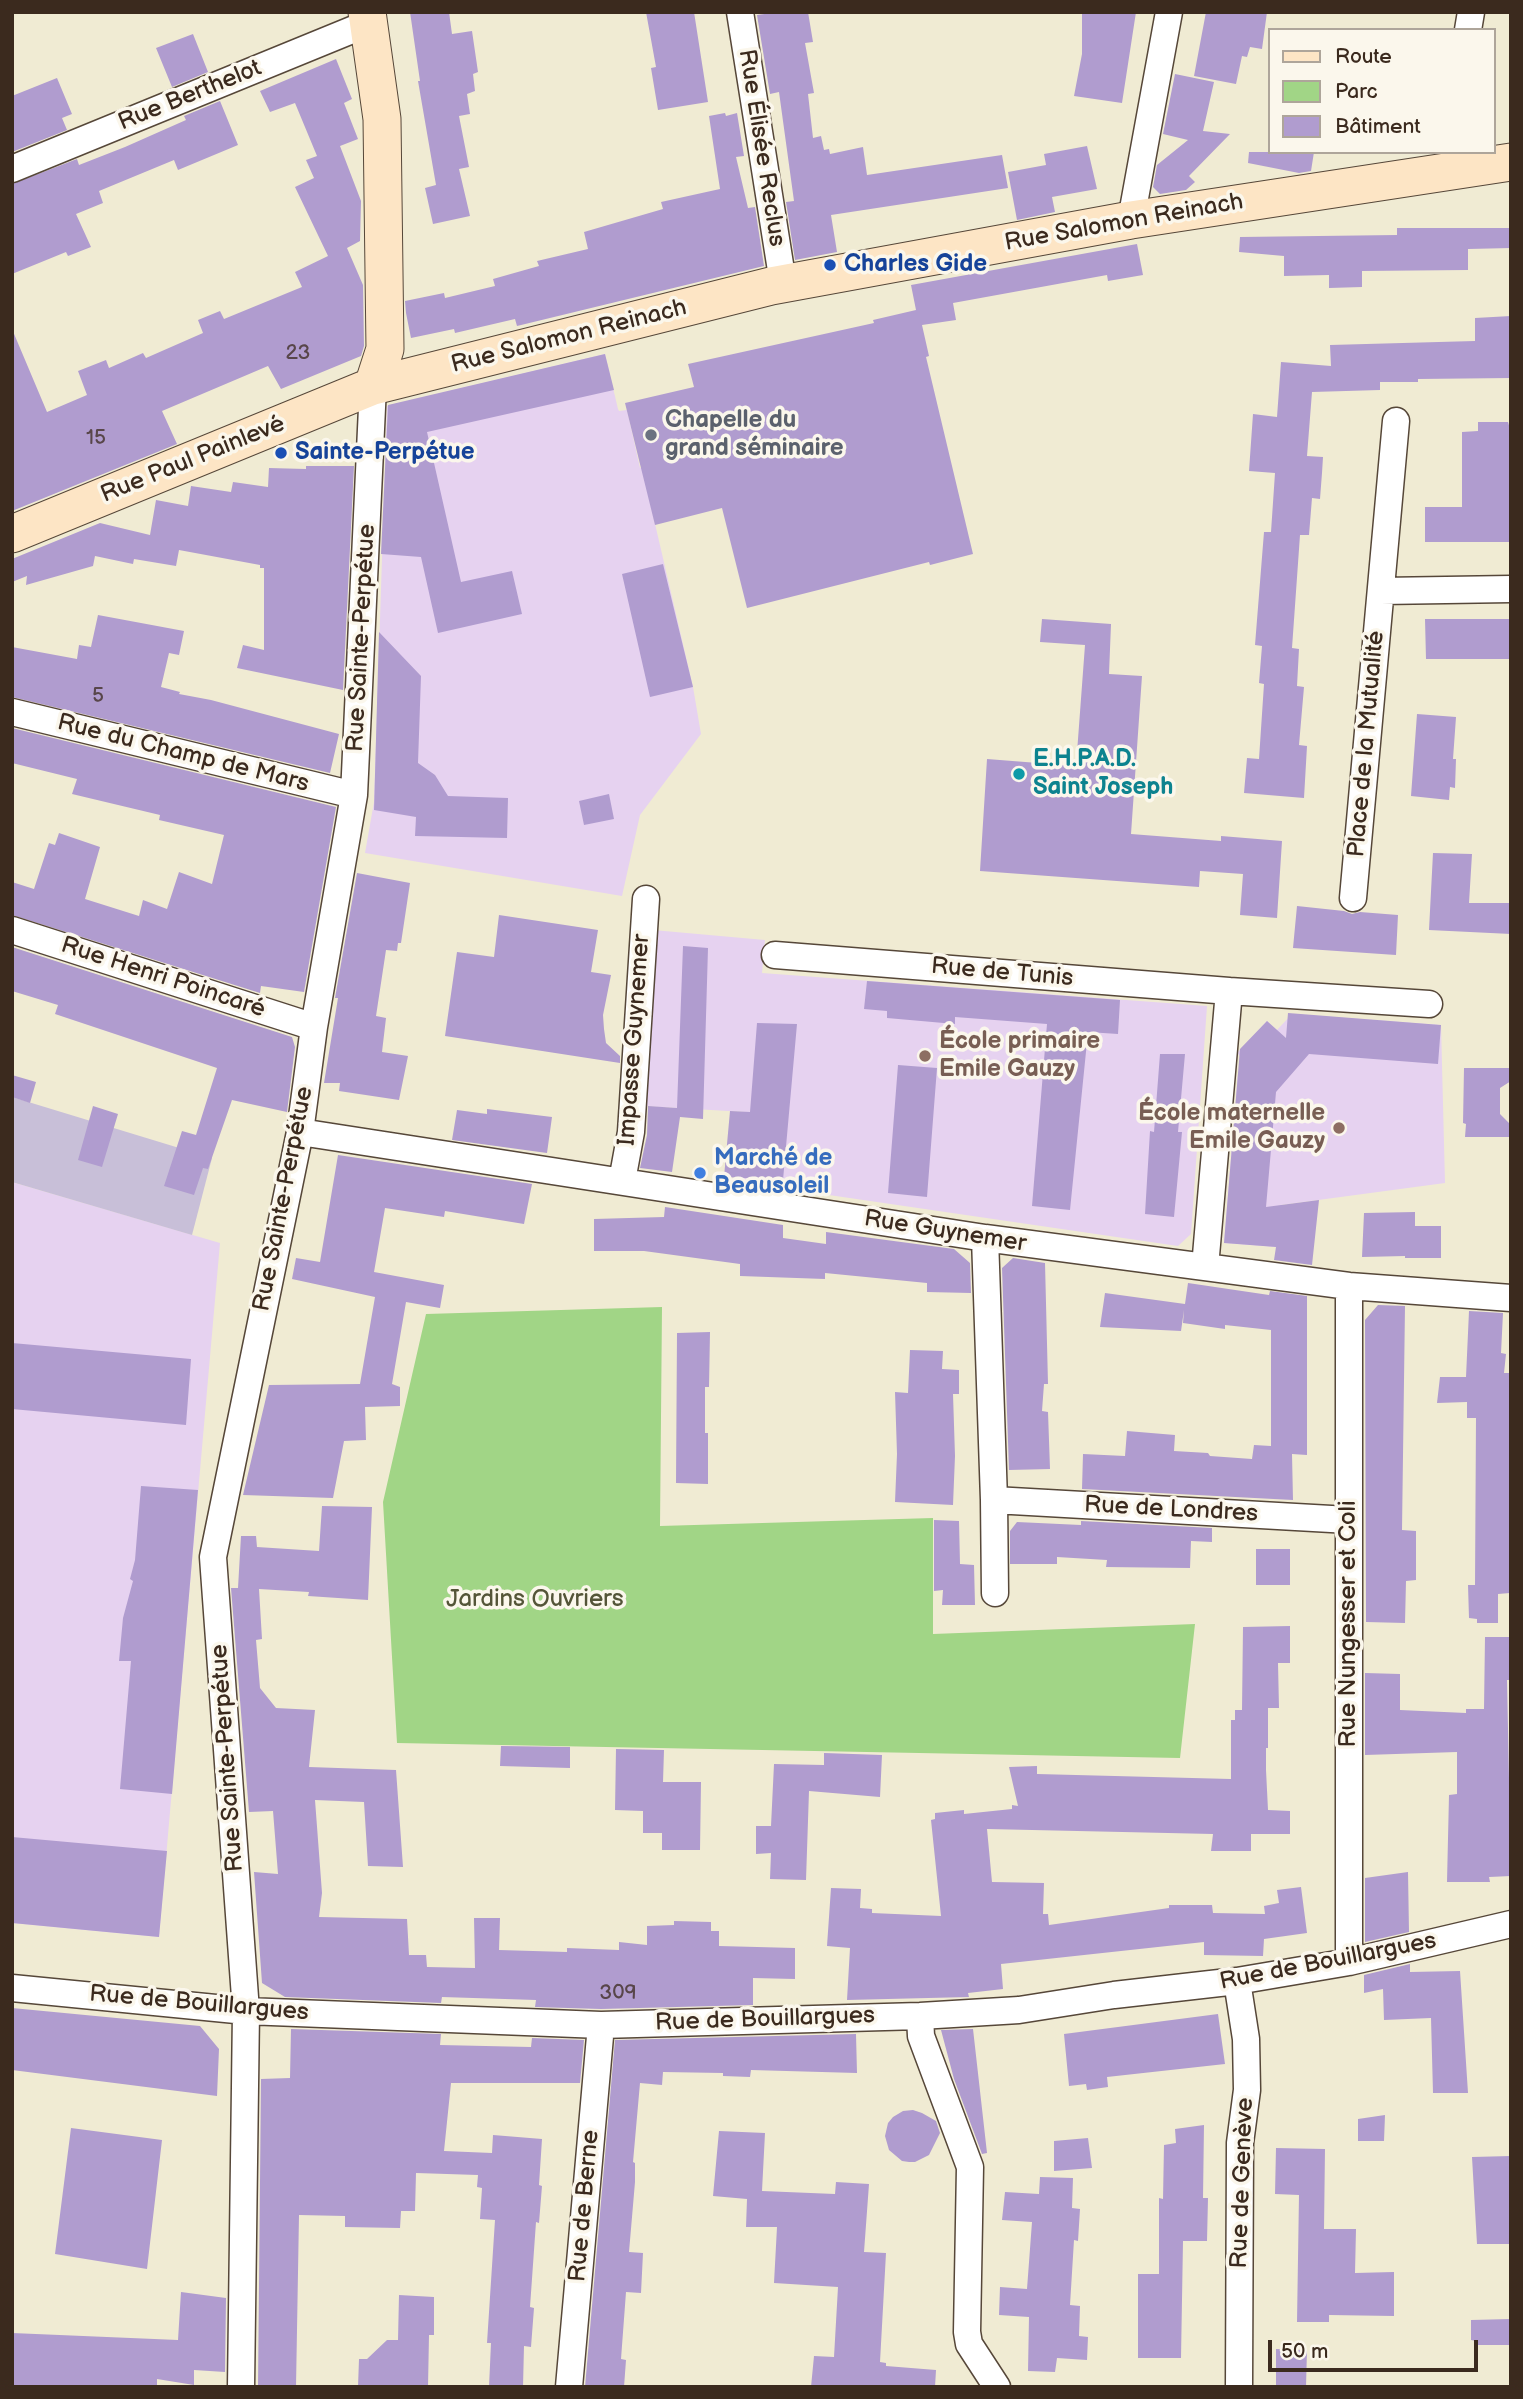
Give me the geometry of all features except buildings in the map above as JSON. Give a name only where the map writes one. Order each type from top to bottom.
[{"type":"street","name":"Rue Élisée Reclus","points":[[740,12],[783,283]]},
{"type":"street","points":[[1131,219],[1169,12]]},
{"type":"street","name":"Rue Berthelot","points":[[12,169],[368,18]]},
{"type":"street","name":"Rue Sainte-Perpétue","points":[[241,2387],[246,2011],[213,1558],[300,1132],[314,1027],[355,795],[373,386],[385,349],[382,119],[368,18]]},
{"type":"street","name":"Rue Salomon Reinach","points":[[373,386],[783,283],[1446,162],[1511,162]]},
{"type":"street","name":"Rue Paul Painlevé","points":[[12,534],[373,386]]},
{"type":"street","name":"Place de la Mutualité","points":[[1353,898],[1396,421]]},
{"type":"street","points":[[1381,591],[1511,589]]},
{"type":"street","name":"Rue du Champ de Mars","points":[[12,712],[355,795]]},
{"type":"street","name":"Impasse Guynemer","points":[[622,1181],[631,1132],[646,899]]},
{"type":"street","name":"Rue Henri Poincaré","points":[[12,930],[314,1027]]},
{"type":"street","name":"Rue de Tunis","points":[[775,955],[1429,1004]]},
{"type":"street","points":[[1205,1267],[1229,991]]},
{"type":"street","name":"Rue Guynemer","points":[[300,1132],[985,1238],[1349,1286],[1511,1298]]},
{"type":"street","points":[[985,1238],[995,1593]]},
{"type":"street","name":"Rue Nungesser et Coli","points":[[1349,1286],[1349,1962]]},
{"type":"street","name":"Rue de Londres","points":[[994,1500],[1349,1520]]},
{"type":"street","name":"Rue de Bouillargues","points":[[12,1988],[246,2011],[601,2025],[920,2016],[1019,2010],[1237,1981],[1349,1962],[1511,1924]]},
{"type":"street","name":"Rue de Genève","points":[[1237,1981],[1246,2039],[1247,2090],[1240,2143],[1239,2387]]},
{"type":"street","points":[[920,2016],[921,2036],[970,2166],[969,2344],[997,2387]]},
{"type":"street","name":"Rue de Berne","points":[[569,2387],[601,2025]]},
{"type":"shaded area","points":[[605,354],[618,409],[627,410],[642,468],[693,687],[701,734],[640,815],[622,896],[365,853],[374,802],[387,406]]},
{"type":"shaded area","name":"École primaire Emile Gauzy","points":[[653,930],[765,940],[762,973],[1207,1006],[1191,1234],[1178,1246],[740,1182],[745,1112],[643,1106]]},
{"type":"shaded area","name":"École maternelle Emile Gauzy","points":[[1292,1014],[1441,1025],[1445,1183],[1281,1205],[1276,1247],[1224,1243],[1238,1073],[1247,1063],[1237,1053],[1267,1021],[1277,1030]]},
{"type":"shaded area","points":[[12,1097],[212,1158],[192,1235],[12,1182]]},
{"type":"shaded area","points":[[12,1182],[220,1243],[159,1937],[12,1923]]},
{"type":"green space","name":"Jardins Ouvriers","points":[[662,1307],[660,1526],[933,1518],[933,1634],[1195,1624],[1180,1758],[397,1743],[383,1502],[426,1314]]},
{"type":"place","name":"Charles Gide","points":[[830,265]]},
{"type":"place","name":"Chapelle du grand séminaire","points":[[651,435]]},
{"type":"place","name":"Sainte-Perpétue","points":[[281,453]]},
{"type":"place","name":"E.H.P.A.D. Saint Joseph","points":[[1019,774]]},
{"type":"place","name":"École primaire Emile Gauzy","points":[[925,1056]]},
{"type":"place","name":"École maternelle Emile Gauzy","points":[[1339,1128]]},
{"type":"place","name":"Marché de Beausoleil","points":[[700,1173]]}]
